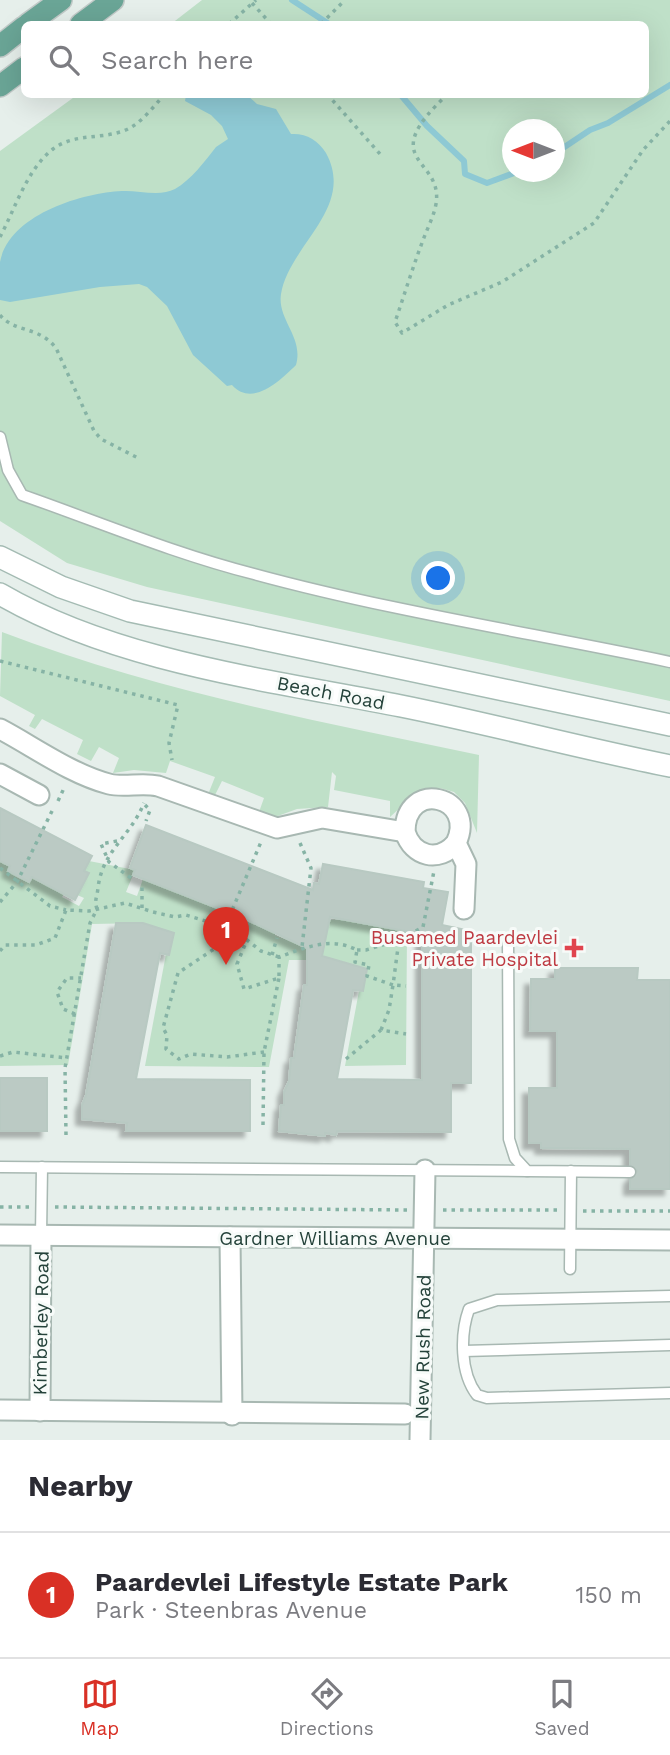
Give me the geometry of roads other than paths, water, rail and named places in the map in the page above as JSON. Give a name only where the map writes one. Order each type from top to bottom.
[{"type":"main road","points":[[33,21],[61,0]]},
{"type":"main road","points":[[85,21],[113,0]]},
{"type":"main road","points":[[0,46],[21,30]]},
{"type":"main road","points":[[0,86],[21,70]]},
{"type":"main road","name":"Beach Road","points":[[0,557],[61,587],[130,611],[670,725]]},
{"type":"main road","name":"Beach Road","points":[[0,594],[56,622],[138,649],[261,680],[405,707],[670,766]]},
{"type":"street","points":[[0,729],[110,784],[147,783],[267,826],[294,827],[322,818],[405,832]]},
{"type":"street","points":[[0,774],[39,795]]},
{"type":"street","points":[[429,798],[439,799],[454,808],[459,816],[460,834],[456,843],[443,853],[435,855],[419,852],[407,840],[405,832],[407,814],[413,806],[429,798]]},
{"type":"street","points":[[456,843],[466,864],[464,909]]},
{"type":"street","name":"New Rush Road","points":[[420,1440],[425,1170]]},
{"type":"street","name":"Gardner Williams Avenue","points":[[0,1235],[670,1240]]},
{"type":"street","name":"Kimberley Road","points":[[40,1411],[41,1235]]},
{"type":"street","points":[[230,1237],[232,1415]]},
{"type":"street","points":[[0,1410],[232,1415],[405,1414]]},
{"type":"lane","points":[[0,437],[8,470],[22,495],[194,556],[253,574],[339,594],[670,662]]},
{"type":"lane","points":[[508,939],[509,1139],[515,1158],[527,1171]]},
{"type":"lane","points":[[0,1167],[630,1172]]},
{"type":"lane","points":[[41,1235],[42,1167]]},
{"type":"lane","points":[[570,1269],[571,1171]]},
{"type":"lane","points":[[670,1296],[568,1297],[481,1303],[469,1309],[464,1322],[466,1379],[477,1395],[487,1398],[670,1393]]},
{"type":"lane","points":[[464,1351],[670,1345]]},
{"type":"water","points":[[186,98],[250,98],[257,104],[276,109],[291,134],[307,136],[319,144],[326,153],[333,173],[333,191],[327,209],[286,276],[281,294],[283,312],[296,346],[296,365],[274,385],[257,393],[248,394],[232,385],[227,386],[193,355],[167,306],[147,287],[139,284],[100,287],[10,302],[0,300],[0,262],[6,246],[17,231],[32,219],[87,196],[122,191],[163,193],[175,189],[192,175],[216,147],[228,139],[222,126],[211,115],[185,101]]},
{"type":"waterway","points":[[292,0],[324,21]]},
{"type":"waterway","points":[[649,98],[670,85]]},
{"type":"waterway","points":[[403,98],[427,126],[464,161],[465,174],[487,183],[502,178]]},
{"type":"waterway","points":[[565,147],[649,98]]},
{"type":"place","name":"Busamed Paardevlei Private Hospital","points":[[574,948]]},
{"type":"place","name":"Paardevlei Lifestyle Estate Park","points":[[226,965]]}]
